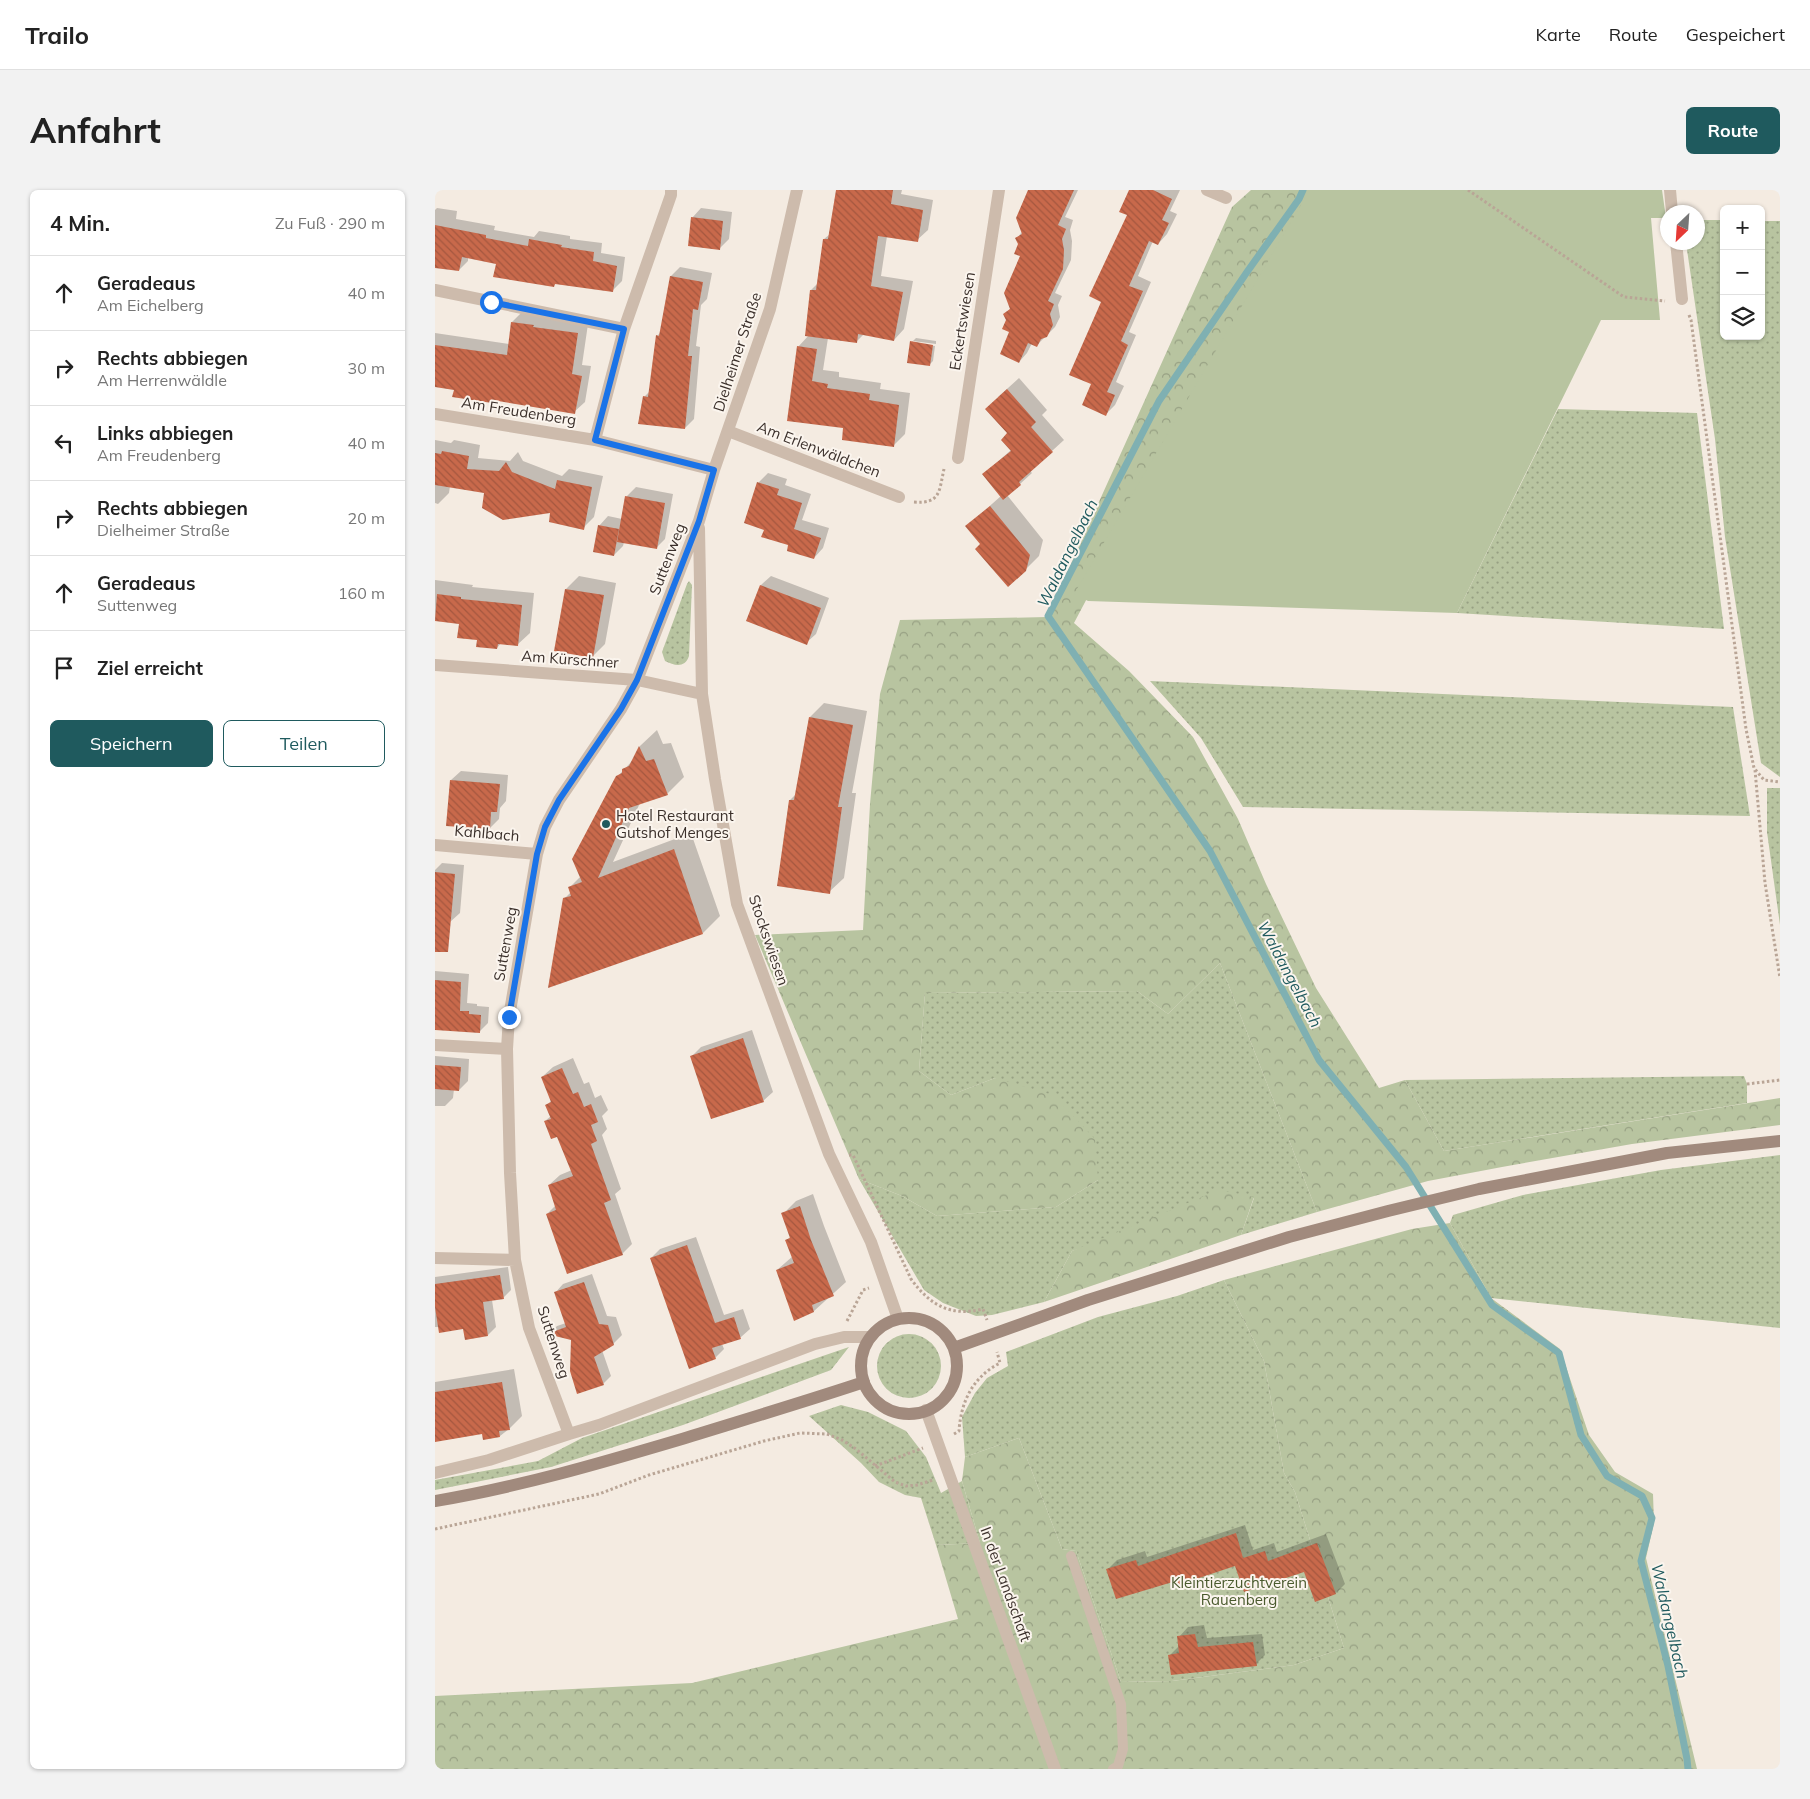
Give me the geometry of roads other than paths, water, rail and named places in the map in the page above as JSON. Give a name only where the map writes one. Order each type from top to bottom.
[{"type":"street","points":[[595,440],[624,329],[671,195],[671,190]]},
{"type":"street","name":"Dielheimer Straße","points":[[699,521],[714,470],[770,309],[797,190]]},
{"type":"street","name":"Eckertswiesen","points":[[958,458],[999,190]]},
{"type":"street","points":[[1207,190],[1226,198]]},
{"type":"street","points":[[1670,190],[1671,205]]},
{"type":"street","points":[[1677,250],[1682,299]]},
{"type":"street","points":[[435,290],[624,329]]},
{"type":"street","name":"Am Freudenberg","points":[[435,414],[595,440],[714,470]]},
{"type":"street","name":"Am Erlenwäldchen","points":[[728,431],[899,497]]},
{"type":"street","name":"Suttenweg","points":[[569,1434],[529,1328],[515,1260],[510,1173],[507,1049],[509,1017],[537,854],[545,827],[559,800],[621,709],[637,680],[699,521]]},
{"type":"street","name":"Stockswiesen","points":[[699,521],[702,694],[737,904],[829,1154],[871,1242],[898,1319]]},
{"type":"street","name":"Am Kürschner","points":[[435,665],[637,680],[702,694]]},
{"type":"street","name":"Kahlbach","points":[[435,845],[537,854]]},
{"type":"street","points":[[435,1045],[507,1049]]},
{"type":"street","points":[[954,1348],[1088,1300],[1289,1237],[1360,1218],[1479,1189],[1667,1153],[1780,1141]]},
{"type":"street","points":[[435,1258],[515,1260]]},
{"type":"street","points":[[898,1319],[925,1320],[937,1326],[947,1336],[954,1348],[957,1364],[955,1380],[947,1395],[935,1406],[920,1413],[903,1414],[887,1409],[874,1399],[864,1382],[861,1369],[862,1352],[869,1338],[882,1326],[898,1319]]},
{"type":"street","points":[[435,1473],[489,1460],[599,1425],[815,1344],[844,1337],[869,1338]]},
{"type":"street","points":[[435,1501],[460,1497],[588,1467],[864,1382]]},
{"type":"street","name":"In der Landschaft","points":[[926,1410],[939,1441],[1055,1769]]},
{"type":"lane","points":[[1071,1556],[1121,1704],[1123,1749],[1118,1766],[1113,1769]]},
{"type":"waterway","name":"Waldangelbach","points":[[1303,190],[1299,199],[1159,401],[1048,616],[1210,851],[1319,1060],[1406,1167],[1492,1305],[1559,1353],[1581,1435],[1607,1476],[1642,1496],[1652,1518],[1641,1561],[1668,1666],[1688,1769]]},
{"type":"place","name":"Hotel Restaurant Gutshof Menges","points":[[606,824]]},
{"type":"park label","name":"Kleintierzuchtverein Rauenberg","points":[[1239,1590]]}]
